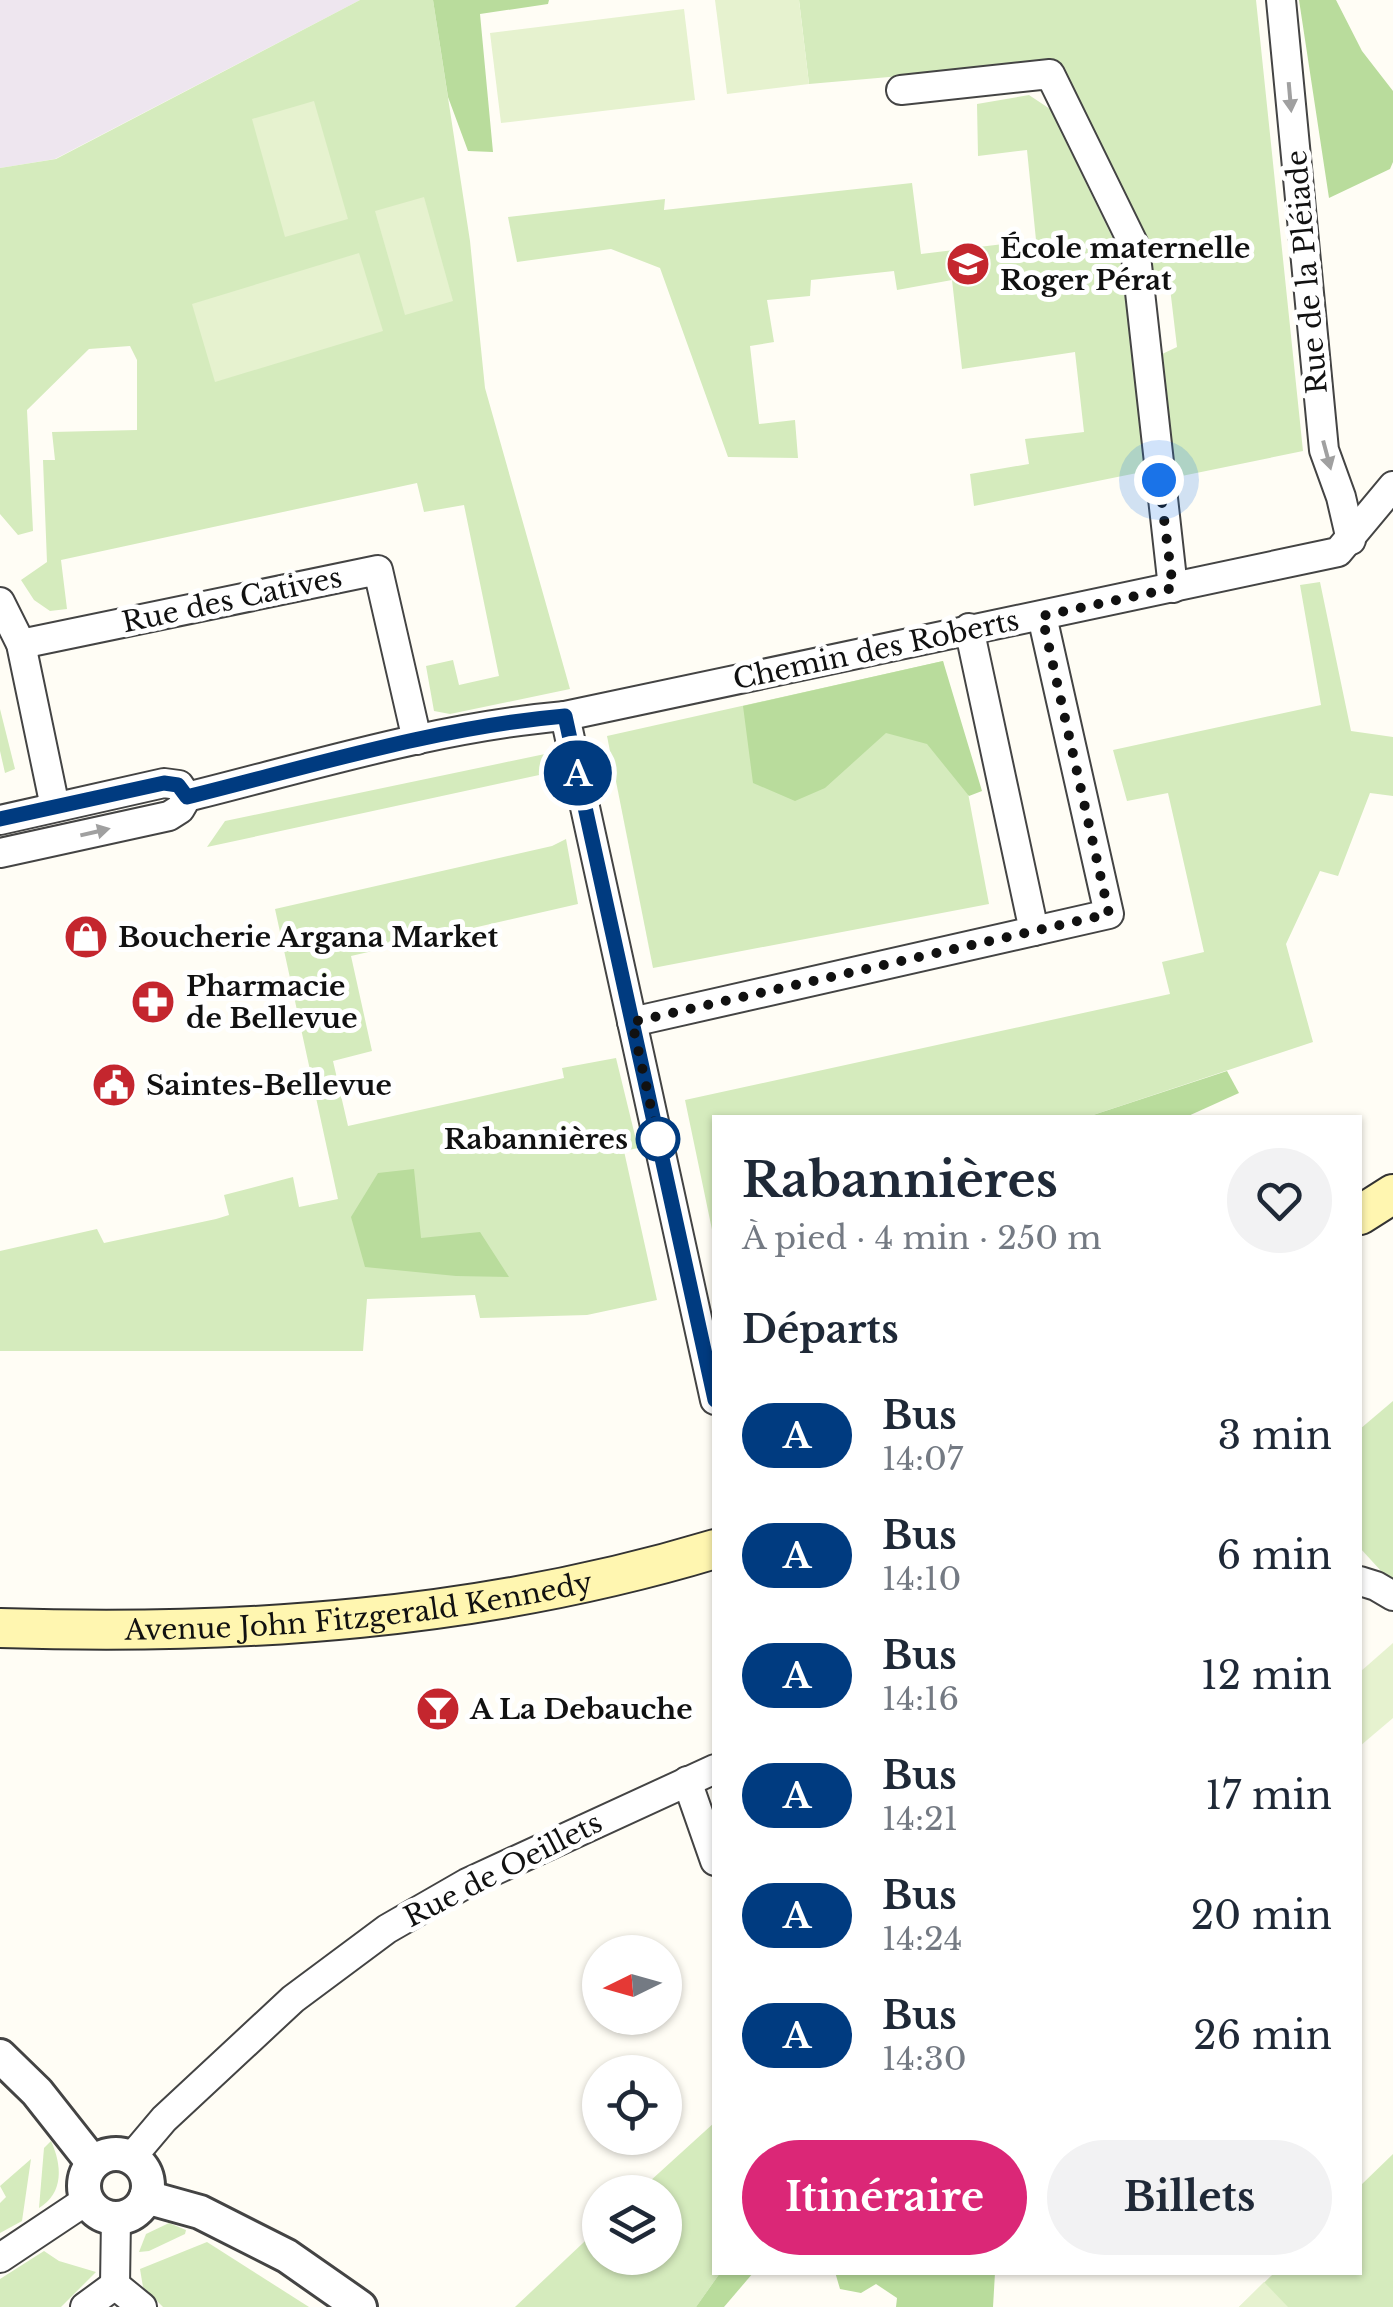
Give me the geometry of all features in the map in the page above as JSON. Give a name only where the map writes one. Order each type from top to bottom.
[{"type":"main road","points":[[1362,1214],[1393,1194]]},
{"type":"main road","name":"Avenue John Fitzgerald Kennedy","points":[[0,1628],[118,1632],[268,1628],[504,1600],[663,1565],[712,1550]]},
{"type":"street","name":"Rue de la Pléiade","points":[[1280,0],[1324,450],[1351,540]]},
{"type":"street","points":[[900,90],[1050,74],[1135,247],[1173,588]]},
{"type":"street","name":"Chemin des Roberts","points":[[187,797],[417,740],[565,716],[1338,552],[1385,497]]},
{"type":"street","points":[[1385,497],[1393,533]]},
{"type":"street","name":"Rue des Catives","points":[[21,644],[378,570],[417,740]]},
{"type":"street","points":[[0,602],[21,644],[55,807]]},
{"type":"street","points":[[632,1022],[1109,914],[1042,616]]},
{"type":"street","points":[[969,628],[1034,931]]},
{"type":"street","points":[[565,716],[712,1386]]},
{"type":"street","points":[[0,820],[164,783],[178,785],[187,797],[180,809],[169,816],[0,854]]},
{"type":"street","points":[[1362,1582],[1393,1596]]},
{"type":"street","name":"Rue de Oeillets","points":[[132,2158],[164,2119],[293,1999],[387,1929],[466,1883],[712,1770]]},
{"type":"street","points":[[687,1781],[712,1852]]},
{"type":"street","points":[[0,2056],[37,2092],[93,2163]]},
{"type":"street","points":[[112,2154],[132,2158],[146,2174],[146,2197],[135,2212],[116,2218],[98,2213],[87,2200],[84,2180],[93,2163],[112,2154]]},
{"type":"street","points":[[146,2197],[200,2212],[286,2256],[360,2307]]},
{"type":"street","points":[[0,2258],[87,2200]]},
{"type":"street","points":[[115,2286],[116,2218]]},
{"type":"street","points":[[85,2307],[115,2286]]},
{"type":"street","points":[[115,2286],[142,2307]]},
{"type":"shaded area","points":[[0,0],[360,0],[55,159],[0,168]]},
{"type":"green space","points":[[360,0],[433,0],[470,241],[485,388],[570,689],[450,714],[434,711],[426,666],[453,660],[459,685],[499,676],[464,505],[424,512],[417,483],[61,560],[67,609],[50,611],[34,600],[21,580],[47,562],[43,460],[55,460],[52,432],[137,430],[137,360],[130,346],[89,349],[27,410],[33,531],[18,535],[0,514],[0,168],[56,159]]},
{"type":"green space","points":[[433,0],[549,0],[548,4],[480,14],[493,152],[468,151],[448,97]]},
{"type":"green space","points":[[715,0],[799,0],[809,84],[727,94]]},
{"type":"green space","points":[[799,0],[1256,0],[1303,451],[1167,479],[1160,355],[1177,347],[1168,271],[1152,273],[1051,63],[809,84]]},
{"type":"green space","points":[[1299,0],[1336,0],[1362,51],[1393,91],[1390,169],[1329,198]]},
{"type":"green space","points":[[684,9],[695,100],[501,123],[490,33]]},
{"type":"green space","points":[[1029,95],[1050,109],[1119,251],[1147,471],[974,506],[970,474],[1029,464],[1025,439],[1084,432],[1075,352],[962,369],[952,280],[897,290],[894,271],[811,280],[810,296],[767,300],[774,342],[750,346],[759,424],[795,420],[798,458],[728,457],[660,268],[611,249],[517,262],[508,217],[665,199],[664,210],[912,183],[921,254],[1036,240],[1027,150],[978,156],[977,104]]},
{"type":"green space","points":[[314,101],[348,219],[285,237],[252,119]]},
{"type":"green space","points":[[424,197],[453,301],[405,315],[375,211]]},
{"type":"green space","points":[[359,253],[383,331],[215,382],[192,304]]},
{"type":"green space","points":[[1320,582],[1351,731],[1393,737],[1393,796],[1370,793],[1338,876],[1320,871],[1286,944],[1313,1042],[1093,1115],[712,1115],[712,1230],[685,1100],[1170,994],[1162,962],[1204,952],[1168,793],[1127,801],[1113,750],[1321,705],[1300,585]]},
{"type":"green space","points":[[943,661],[989,904],[653,968],[607,736]]},
{"type":"green space","points":[[943,661],[982,791],[969,796],[927,744],[886,733],[825,788],[795,801],[753,783],[743,706]]},
{"type":"green space","points":[[0,709],[15,769],[5,773],[0,751]]},
{"type":"green space","points":[[545,754],[553,772],[207,847],[225,821]]},
{"type":"green space","points":[[566,839],[578,904],[351,956],[372,1051],[333,1061],[348,1126],[564,1078],[562,1068],[616,1058],[638,1148],[624,1151],[657,1300],[587,1315],[480,1318],[475,1295],[367,1299],[363,1351],[0,1351],[0,1251],[97,1229],[104,1243],[216,1219],[229,1215],[224,1195],[293,1177],[299,1207],[338,1199],[275,909],[552,846]]},
{"type":"green space","points":[[1227,1071],[1239,1093],[1190,1115],[1093,1115]]},
{"type":"green space","points":[[414,1169],[421,1238],[480,1232],[509,1277],[365,1267],[351,1217],[378,1173]]},
{"type":"green space","points":[[1393,1401],[1393,1584],[1362,1550],[1362,1427]]},
{"type":"green space","points":[[1393,1643],[1393,1718],[1362,1744],[1362,1670]]},
{"type":"green space","points":[[712,2125],[712,2275],[719,2275],[696,2307],[515,2307],[582,2244],[582,2275],[682,2275],[682,2175],[657,2175]]},
{"type":"green space","points":[[51,2141],[59,2178],[53,2195],[39,2208],[44,2148]]},
{"type":"green space","points":[[1393,2154],[1393,2307],[1239,2307],[1272,2275],[1362,2275],[1362,2184]]},
{"type":"green space","points":[[31,2159],[22,2221],[0,2233],[0,2203],[6,2197],[0,2186]]},
{"type":"green space","points":[[169,2223],[186,2230],[185,2234],[139,2252],[146,2234]]},
{"type":"green space","points":[[207,2242],[309,2307],[163,2307],[143,2287],[140,2269]]},
{"type":"green space","points":[[44,2251],[59,2261],[96,2272],[61,2307],[0,2307],[0,2279]]},
{"type":"green space","points":[[719,2275],[751,2275],[724,2307],[696,2307]]},
{"type":"green space","points":[[836,2275],[995,2275],[993,2307],[896,2307],[897,2298],[876,2284],[861,2293],[840,2289]]},
{"type":"green space","points":[[1264,2282],[1288,2307],[1239,2307]]},
{"type":"bus line","name":"A","points":[[0,819],[164,783],[178,785],[187,797],[417,740],[565,716],[712,1386]]},
{"type":"place","name":"École maternelle Roger Pérat","points":[[968,264]]},
{"type":"place","name":"Boucherie Argana Market","points":[[86,937]]},
{"type":"place","name":"Pharmacie de Bellevue","points":[[153,1002]]},
{"type":"place","name":"Saintes-Bellevue","points":[[114,1085]]},
{"type":"place","name":"Rabannières","points":[[658,1139]]},
{"type":"place","name":"A La Debauche","points":[[438,1709]]},
{"type":"route","points":[[658,1139],[632,1022],[1109,914],[1042,616],[1173,588],[1159,480]]}]
